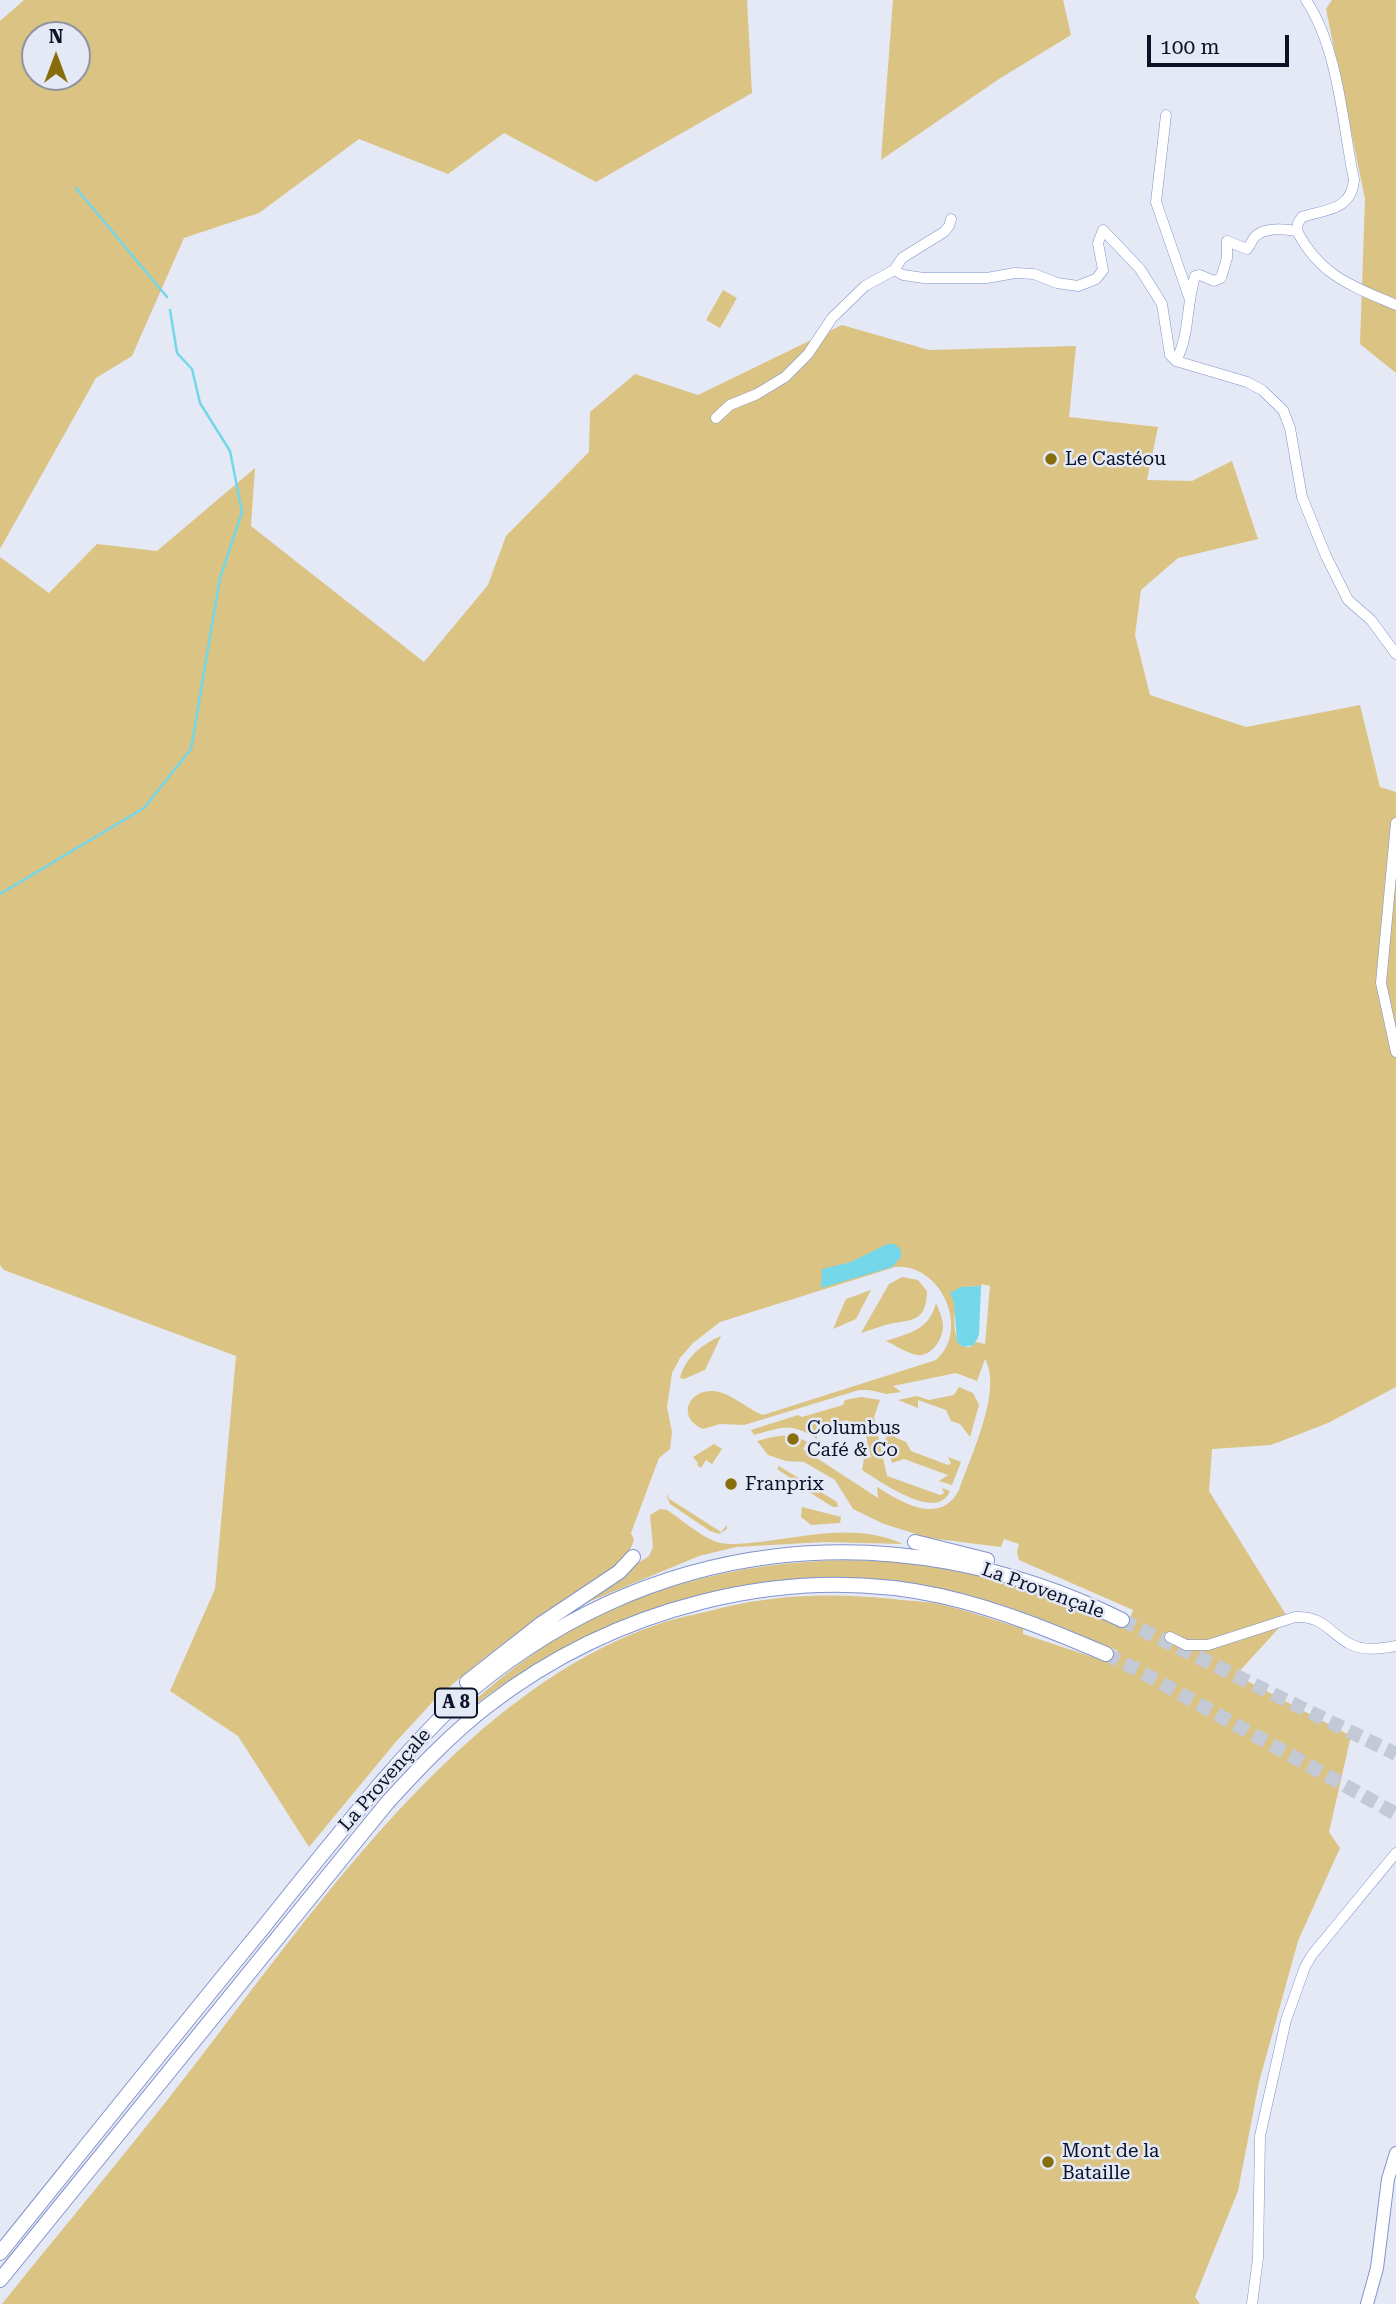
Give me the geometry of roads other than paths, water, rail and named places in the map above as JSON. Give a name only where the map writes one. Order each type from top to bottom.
[{"type":"highway","points":[[915,1542],[1013,1568],[1048,1588]]},
{"type":"highway","name":"La Provençale","points":[[0,2253],[341,1830],[425,1733],[514,1657],[570,1622],[634,1592],[715,1567],[755,1558],[800,1553],[885,1552],[981,1568],[1048,1588],[1122,1620]]},
{"type":"highway","points":[[425,1733],[450,1698],[479,1671],[541,1624],[619,1572],[633,1557]]},
{"type":"highway","name":"La Provençale","points":[[0,2280],[387,1803],[485,1707],[546,1665],[616,1629],[657,1614],[701,1602],[760,1591],[819,1586],[870,1587],[940,1596],[1026,1620],[1106,1654]]},
{"type":"main road","points":[[1367,2304],[1377,2268],[1388,2179],[1396,2153]]},
{"type":"street","points":[[1306,0],[1315,14],[1335,70],[1354,180],[1353,194],[1346,203],[1302,217],[1297,231],[1330,274],[1396,305]]},
{"type":"street","points":[[1166,115],[1156,202],[1189,298]]},
{"type":"street","points":[[716,418],[730,405],[757,394],[785,377],[808,354],[832,318],[845,304],[864,286],[894,270],[902,258],[943,232],[951,219]]},
{"type":"street","points":[[894,270],[903,275],[925,278],[987,278],[1015,273],[1034,274],[1057,283],[1078,286],[1096,279],[1102,270],[1098,243],[1103,230],[1140,268],[1162,304],[1170,355],[1176,361],[1247,382],[1262,390],[1283,410],[1290,428],[1302,497],[1348,600],[1371,620],[1396,654]]},
{"type":"street","points":[[1176,361],[1184,345],[1189,298],[1195,276],[1200,275],[1214,281],[1221,278],[1227,258],[1227,241],[1247,249],[1255,236],[1270,230],[1297,231]]},
{"type":"street","points":[[1396,824],[1381,983],[1396,1052]]},
{"type":"street","points":[[1170,1637],[1186,1645],[1208,1645],[1295,1617],[1309,1617],[1322,1622],[1351,1644],[1364,1648],[1396,1646]]},
{"type":"street","points":[[1252,2304],[1258,2258],[1260,2136],[1286,2020],[1312,1955],[1396,1853]]},
{"type":"water","points":[[887,1244],[895,1244],[901,1250],[901,1257],[892,1267],[821,1288],[822,1269],[851,1262]]},
{"type":"water","points":[[981,1286],[979,1335],[974,1345],[963,1347],[957,1342],[954,1302],[950,1293],[961,1287]]},
{"type":"waterway","points":[[76,188],[167,297]]},
{"type":"waterway","points":[[0,894],[144,808],[191,749],[220,578],[242,512],[230,451],[200,403],[192,369],[177,353],[170,310]]},
{"type":"tunnel","points":[[1122,1620],[1396,1754]]},
{"type":"tunnel","points":[[1106,1654],[1396,1814]]},
{"type":"place","name":"Le Castéou","points":[[1051,459]]},
{"type":"place","name":"Columbus Café & Co","points":[[793,1439]]},
{"type":"place","name":"Franprix","points":[[731,1484]]},
{"type":"place","name":"Mont de la Bataille","points":[[1048,2162]]}]
